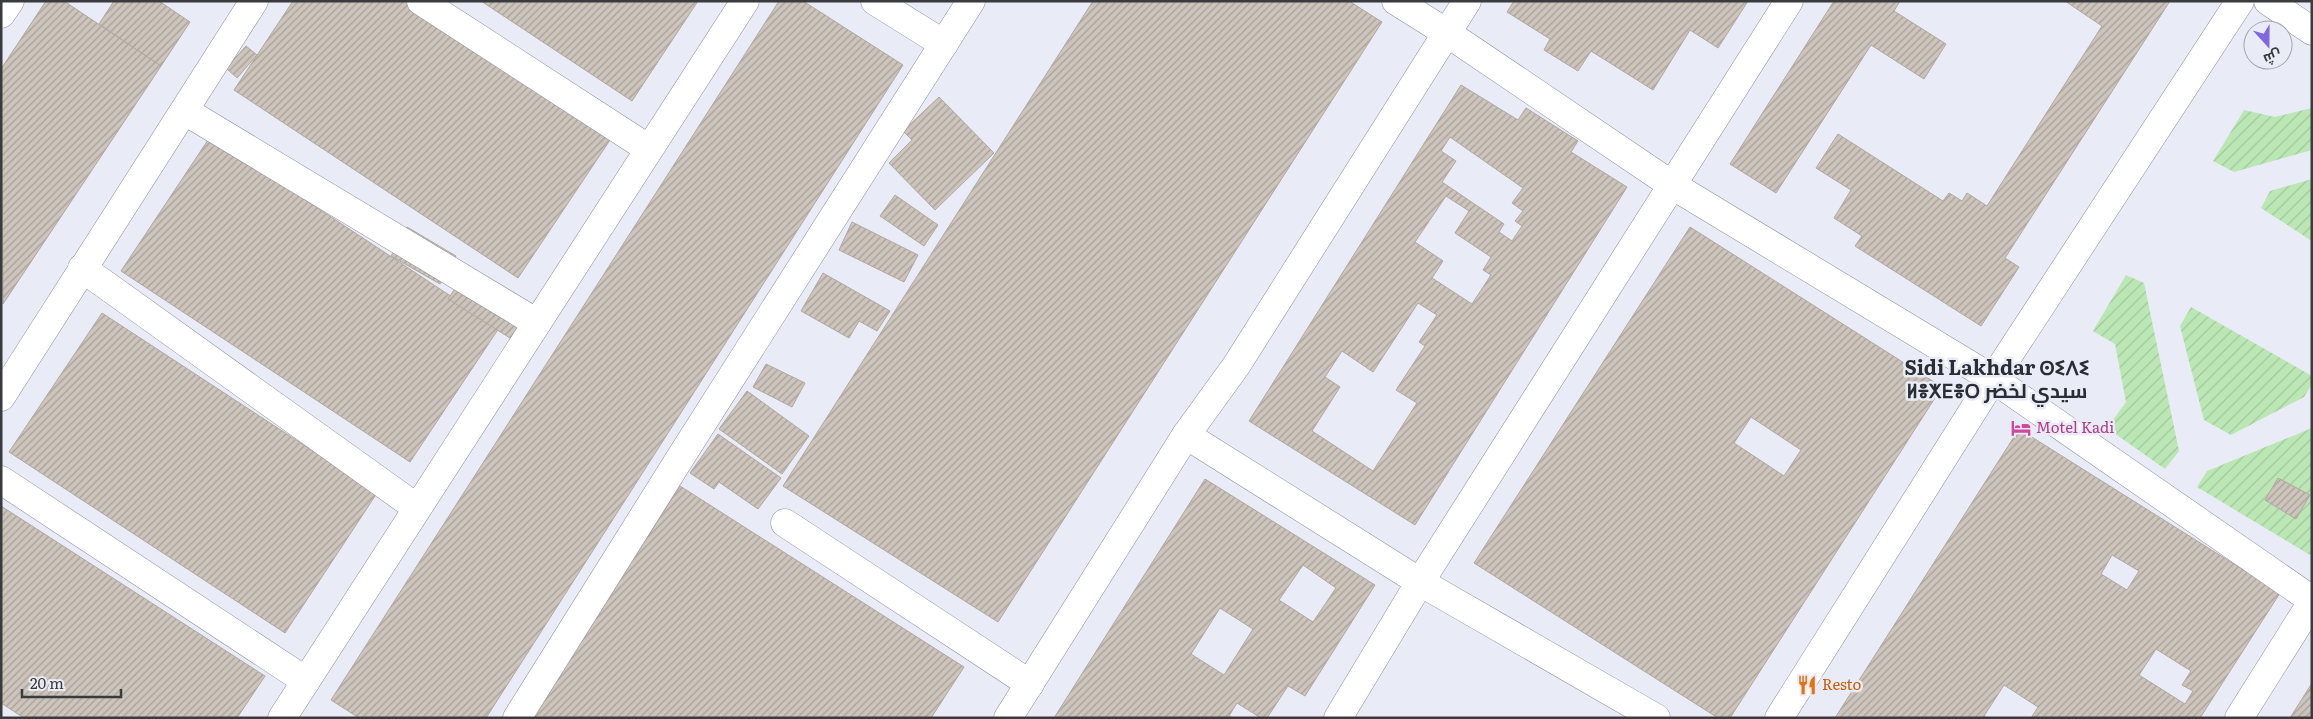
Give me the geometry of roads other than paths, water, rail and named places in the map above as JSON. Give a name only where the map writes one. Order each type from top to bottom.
[{"type":"street","points":[[1,14],[10,1]]},
{"type":"street","points":[[1,397],[254,1]]},
{"type":"street","points":[[421,1],[649,149]]},
{"type":"street","points":[[292,714],[306,681],[744,1]]},
{"type":"street","points":[[875,1],[944,44]]},
{"type":"street","points":[[518,718],[682,455],[971,1]]},
{"type":"street","points":[[1396,1],[1447,33],[1672,185],[1993,379],[2312,601],[2239,718]]},
{"type":"street","points":[[1008,718],[1186,435],[1236,366],[1467,1]]},
{"type":"street","points":[[1338,718],[1420,582],[1789,1]]},
{"type":"street","points":[[1779,718],[1993,379],[2240,1]]},
{"type":"street","points":[[2268,1],[2312,31]]},
{"type":"street","points":[[185,111],[537,323]]},
{"type":"street","points":[[82,268],[417,508]]},
{"type":"street","points":[[1186,435],[1420,582],[1656,718]]},
{"type":"street","points":[[1,480],[306,681]]},
{"type":"street","points":[[785,523],[1030,684]]},
{"type":"place","name":"Motel Kadi","points":[[2021,428]]},
{"type":"place","name":"Resto","points":[[1807,685]]},
{"type":"district","name":"Sidi Lakhdar ⵙⵉⴷⵉ ⵍⴻⵅⴹⴻⵔ سيدي لخضر","points":[[1997,380]]}]
